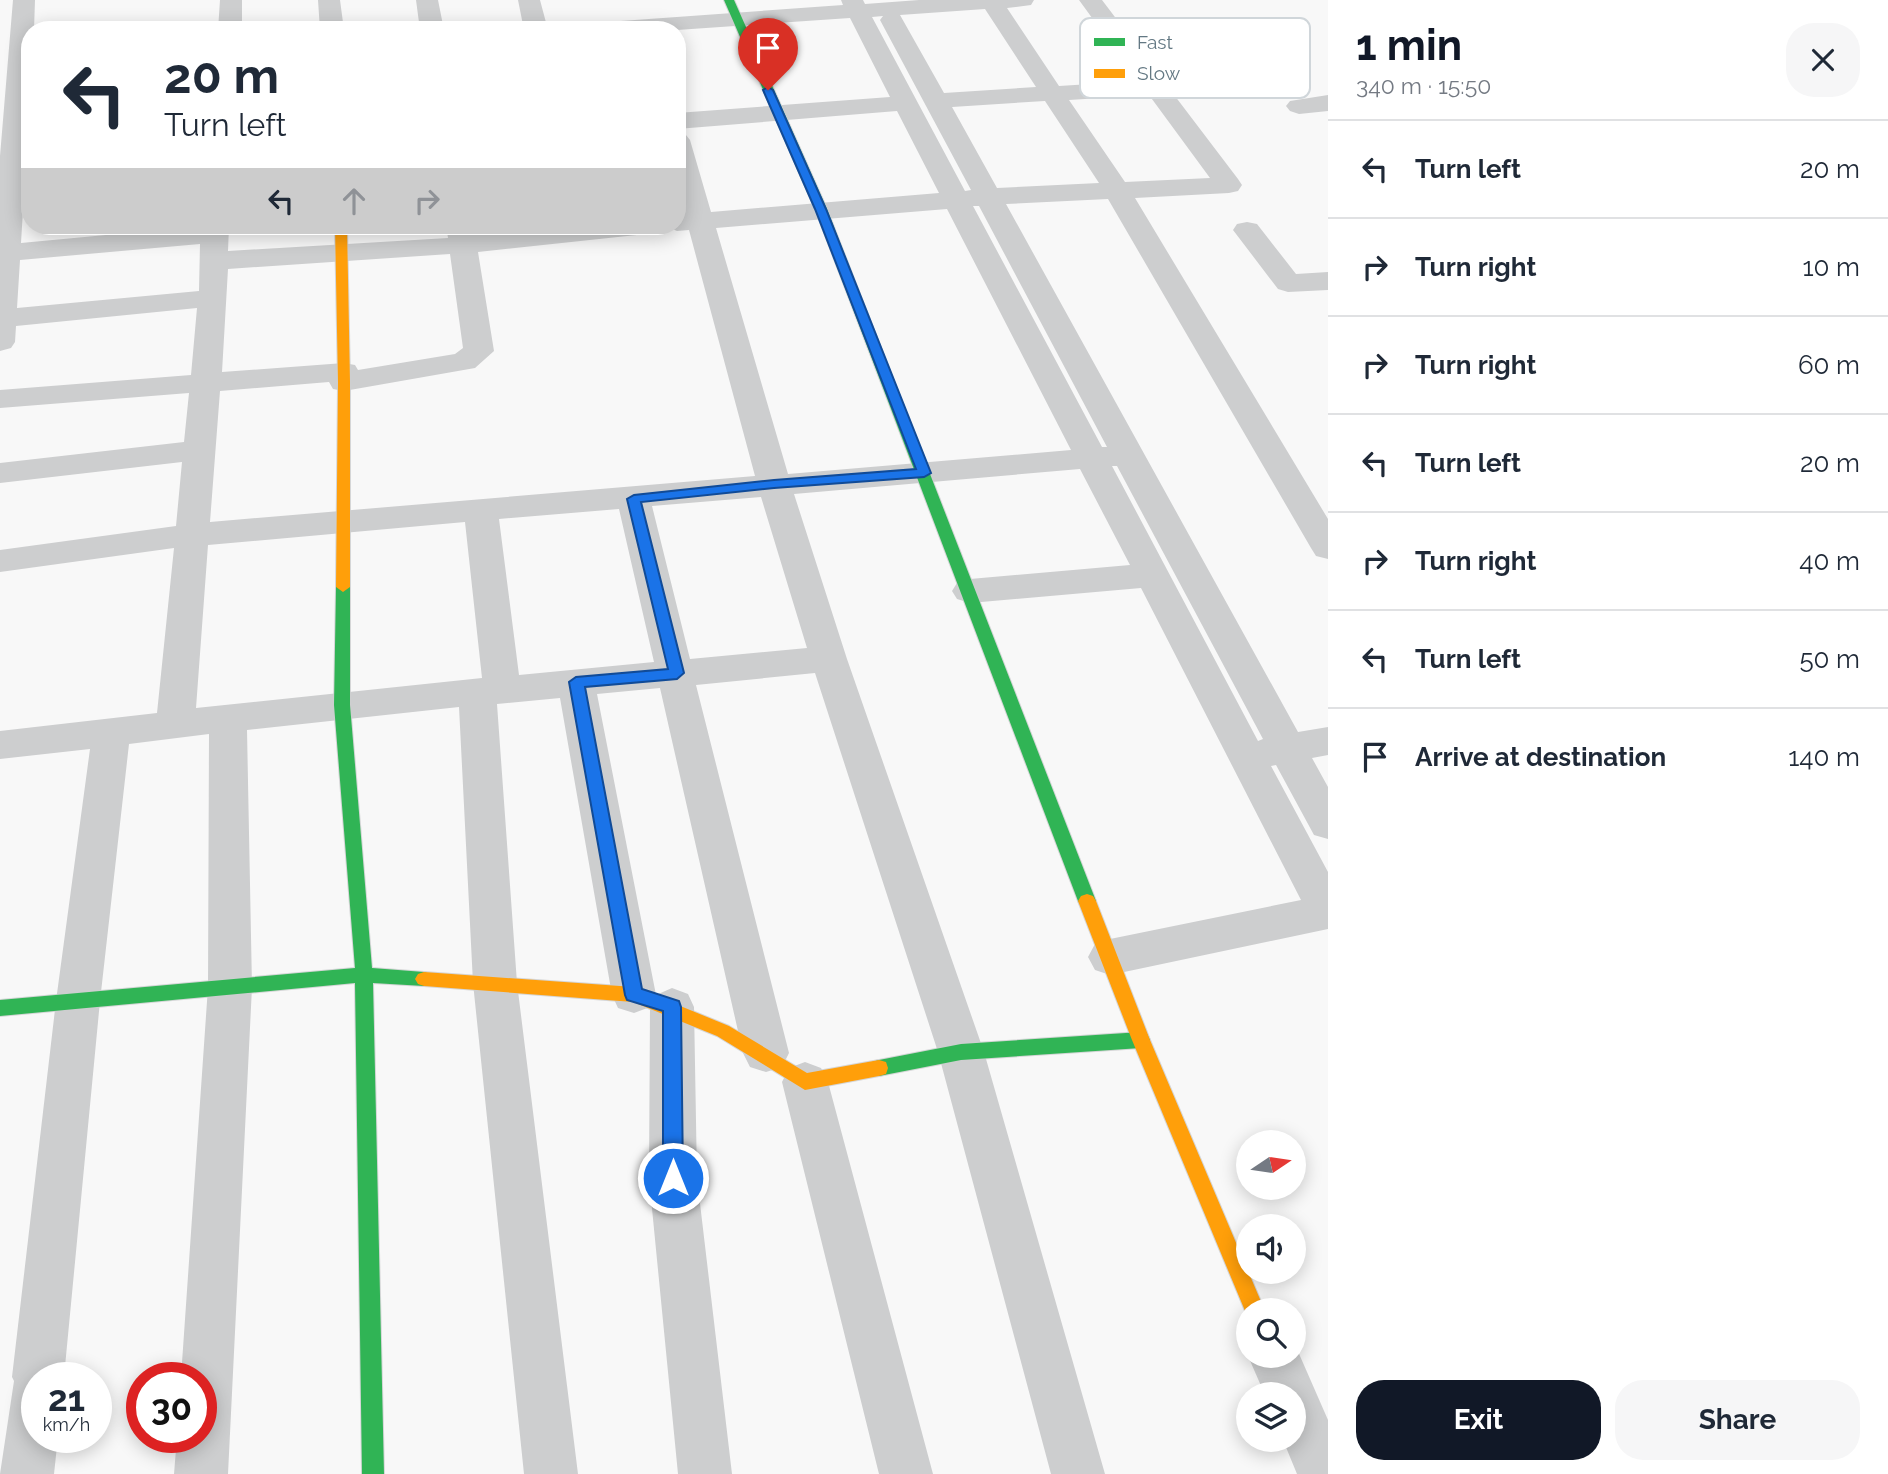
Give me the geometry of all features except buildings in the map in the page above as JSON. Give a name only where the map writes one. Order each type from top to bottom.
[{"type":"street","points":[[24,0],[24,21]]},
{"type":"street","points":[[230,21],[231,0]]},
{"type":"street","points":[[329,0],[331,21]]},
{"type":"street","points":[[427,0],[430,21]]},
{"type":"street","points":[[529,0],[534,21]]},
{"type":"street","points":[[634,0],[641,21]]},
{"type":"street","points":[[678,21],[733,10],[1023,0]]},
{"type":"street","points":[[1090,0],[1103,18]]},
{"type":"street","points":[[990,1],[1116,190],[1328,548]]},
{"type":"street","points":[[884,4],[921,102]]},
{"type":"street","points":[[855,5],[921,102],[972,198],[1127,455],[1289,748],[1328,824]]},
{"type":"street","points":[[733,10],[821,209],[1141,1040],[1250,1298]]},
{"type":"street","points":[[686,120],[1080,91]]},
{"type":"street","points":[[689,222],[972,198],[1229,185],[1163,98]]},
{"type":"street","points":[[1299,106],[1328,103]]},
{"type":"street","points":[[21,146],[20,173],[5,253],[1,330],[213,298]]},
{"type":"street","points":[[972,198],[1092,459],[1245,757],[1328,911],[1111,957]]},
{"type":"street","points":[[686,202],[689,222],[829,659],[961,1052],[1078,1474]]},
{"type":"street","points":[[1247,230],[1288,283],[1328,281]]},
{"type":"street","points":[[0,399],[344,377],[464,362],[480,351],[462,235],[214,240],[5,253]]},
{"type":"street","points":[[341,239],[344,377],[342,705],[364,975],[373,1474]]},
{"type":"street","points":[[175,726],[213,298],[214,240]]},
{"type":"street","points":[[0,473],[199,450]]},
{"type":"street","points":[[0,561],[190,535],[1127,455]]},
{"type":"street","points":[[634,499],[766,1053]]},
{"type":"street","points":[[481,511],[490,691],[495,983],[551,1474]]},
{"type":"street","points":[[970,592],[1152,575]]},
{"type":"street","points":[[0,745],[342,705],[829,659]]},
{"type":"street","points":[[576,682],[653,1001],[705,1474]]},
{"type":"street","points":[[201,1474],[230,987],[228,720]]},
{"type":"street","points":[[40,1362],[78,1001],[111,733]]},
{"type":"street","points":[[1245,757],[1328,741]]},
{"type":"street","points":[[0,1008],[364,975],[495,983],[653,1001],[766,1053],[805,1082],[906,1474]]},
{"type":"street","points":[[805,1082],[961,1052],[1141,1040]]},
{"type":"street","points":[[1306,1432],[1324,1474]]},
{"type":"street","points":[[27,1474],[29,1453]]},
{"type":"traffic: fast","points":[[729,0],[821,209],[1087,901]]},
{"type":"traffic: fast","points":[[343,587],[342,705],[364,975],[373,1474]]},
{"type":"traffic: fast","points":[[0,1008],[364,975],[424,979]]},
{"type":"traffic: fast","points":[[879,1068],[961,1052],[1141,1040]]},
{"type":"traffic: slow","points":[[341,235],[343,587]]},
{"type":"traffic: slow","points":[[1087,901],[1141,1040],[1250,1298]]},
{"type":"traffic: slow","points":[[424,979],[634,995],[723,1031],[805,1082],[879,1068]]},
{"type":"route","points":[[673,1178],[672,1007],[634,995],[576,682],[677,673],[634,499],[774,484],[924,473],[821,209],[768,90]]}]
